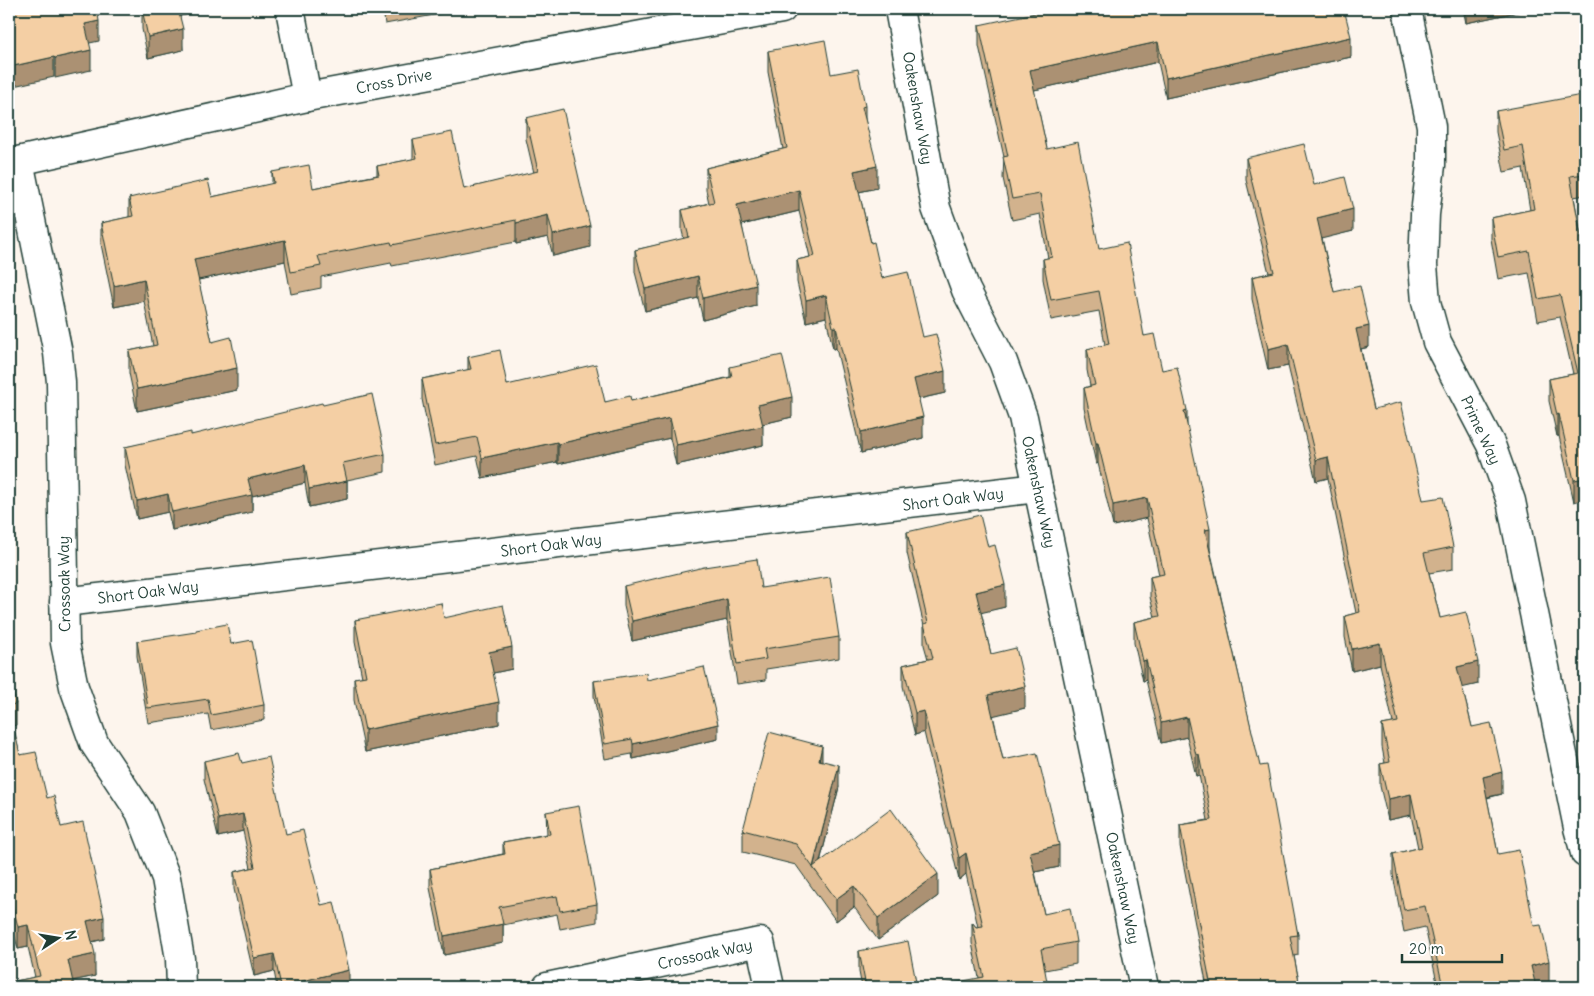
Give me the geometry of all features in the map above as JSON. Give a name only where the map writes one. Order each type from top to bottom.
[{"type":"street","points":[[290,9],[307,97]]},
{"type":"street","name":"Cross Drive","points":[[14,162],[307,97],[782,9]]},
{"type":"street","name":"Oakenshaw Way","points":[[899,9],[936,208],[966,290],[1003,362],[1023,417],[1144,987]]},
{"type":"street","name":"Prime Way","points":[[1407,9],[1431,126],[1431,165],[1425,214],[1423,265],[1426,302],[1436,342],[1491,445],[1511,501],[1578,828],[1585,853]]},
{"type":"street","name":"Crossoak Way","points":[[14,162],[58,353],[61,382],[65,643],[72,678],[94,743],[140,812],[166,878],[180,959],[181,987]]},
{"type":"street","name":"Short Oak Way","points":[[64,602],[1038,488]]},
{"type":"street","name":"Crossoak Way","points":[[547,987],[760,942],[770,987]]},
{"type":"building","points":[[9,9],[97,9],[99,21],[85,24],[91,50],[9,67]]},
{"type":"building","points":[[142,9],[178,9],[183,29],[148,37]]},
{"type":"building","points":[[1054,9],[1344,9],[1351,37],[1166,78],[1158,42],[1030,70],[1047,149],[1078,142],[1099,249],[1127,243],[1144,336],[1154,334],[1162,370],[1177,367],[1187,410],[1184,411],[1210,529],[1205,530],[1260,766],[1267,765],[1298,935],[1290,936],[1300,987],[1211,987],[1180,825],[1212,820],[1199,754],[1196,755],[1187,717],[1161,723],[1146,660],[1143,661],[1134,622],[1160,616],[1150,577],[1164,574],[1147,498],[1113,505],[1098,443],[1096,443],[1084,388],[1095,385],[1087,349],[1109,344],[1099,291],[1051,300],[1043,259],[1052,257],[1040,194],[1012,199],[1003,157],[1008,156],[979,25]]},
{"type":"building","points":[[825,40],[831,74],[858,69],[865,106],[862,107],[877,166],[854,171],[871,243],[874,242],[882,278],[908,272],[923,337],[936,334],[945,371],[914,379],[923,417],[861,432],[836,327],[833,327],[826,295],[806,300],[797,260],[815,256],[799,190],[737,205],[756,285],[703,298],[698,276],[645,289],[635,250],[689,237],[682,210],[714,202],[706,168],[787,148],[768,51]]},
{"type":"building","points":[[1582,95],[1585,116],[1585,174],[1570,176],[1585,253],[1585,478],[1574,480],[1549,379],[1578,373],[1560,295],[1538,299],[1529,251],[1498,257],[1491,218],[1534,209],[1523,146],[1504,150],[1496,111]]},
{"type":"building","points":[[563,109],[590,226],[553,235],[548,215],[516,223],[516,220],[392,245],[391,242],[318,256],[321,266],[291,272],[285,240],[194,259],[212,342],[231,337],[237,368],[137,389],[129,351],[157,345],[144,279],[114,286],[101,223],[133,216],[129,198],[208,180],[212,197],[274,183],[272,172],[309,165],[313,188],[379,175],[377,166],[417,158],[413,140],[452,132],[464,189],[538,171],[526,118]]},
{"type":"building","points":[[1304,144],[1314,185],[1345,177],[1353,209],[1317,218],[1334,292],[1360,286],[1369,326],[1356,329],[1374,409],[1401,402],[1423,500],[1443,497],[1453,547],[1424,553],[1440,618],[1466,612],[1478,662],[1457,667],[1472,727],[1491,723],[1502,772],[1483,777],[1498,854],[1519,850],[1534,926],[1541,925],[1549,961],[1531,966],[1536,987],[1443,987],[1425,906],[1404,910],[1393,854],[1422,847],[1411,794],[1388,799],[1380,764],[1390,762],[1382,725],[1398,722],[1380,643],[1352,649],[1345,616],[1360,612],[1328,457],[1316,460],[1288,344],[1268,349],[1252,277],[1274,272],[1246,158]]},
{"type":"building","points":[[500,350],[507,385],[596,364],[605,402],[630,396],[631,401],[732,377],[730,367],[782,355],[792,397],[758,405],[763,426],[676,445],[670,418],[558,444],[557,442],[482,458],[477,437],[435,445],[422,379],[471,369],[468,357]]},
{"type":"building","points":[[372,394],[385,454],[343,463],[347,481],[309,489],[305,465],[248,479],[252,495],[172,512],[168,494],[137,501],[125,447],[191,432],[191,435],[322,403],[323,405]]},
{"type":"building","points":[[980,515],[988,547],[995,545],[1005,585],[976,592],[991,654],[1016,648],[1025,686],[988,695],[1003,760],[1037,753],[1059,845],[1030,852],[1044,914],[1070,908],[1076,942],[1041,949],[1048,987],[932,987],[984,977],[972,922],[976,927],[983,926],[966,853],[959,858],[924,711],[915,713],[903,665],[933,658],[924,624],[928,623],[907,532]]},
{"type":"building","points":[[757,559],[761,588],[830,577],[839,637],[764,649],[766,659],[737,664],[727,599],[632,621],[624,586],[704,567]]},
{"type":"building","points":[[441,603],[444,618],[503,605],[512,647],[489,652],[499,702],[365,730],[354,678],[366,676],[355,620]]},
{"type":"building","points":[[227,624],[231,644],[252,640],[264,705],[211,715],[208,699],[148,708],[137,641],[196,632],[196,630]]},
{"type":"building","points":[[704,667],[718,724],[633,744],[632,739],[605,744],[594,681],[646,673],[647,680]]},
{"type":"building","points":[[9,668],[16,704],[9,705]]},
{"type":"building","points":[[9,706],[20,755],[36,752],[47,798],[54,796],[61,827],[83,822],[104,917],[87,921],[95,954],[68,960],[74,987],[12,987],[11,982],[40,976],[28,925],[18,927],[9,891]]},
{"type":"building","points":[[769,732],[822,746],[819,760],[839,765],[813,867],[891,809],[938,874],[878,918],[854,886],[836,899],[796,844],[743,830]]},
{"type":"building","points":[[239,753],[242,763],[269,757],[286,834],[303,830],[321,905],[334,902],[349,970],[281,986],[274,954],[254,958],[234,872],[255,867],[243,814],[218,819],[204,761]]},
{"type":"building","points":[[579,806],[597,904],[560,911],[557,896],[499,907],[503,924],[444,936],[430,869],[505,854],[503,842],[550,834],[546,812]]},
{"type":"building","points":[[908,941],[917,987],[866,987],[859,951]]}]
